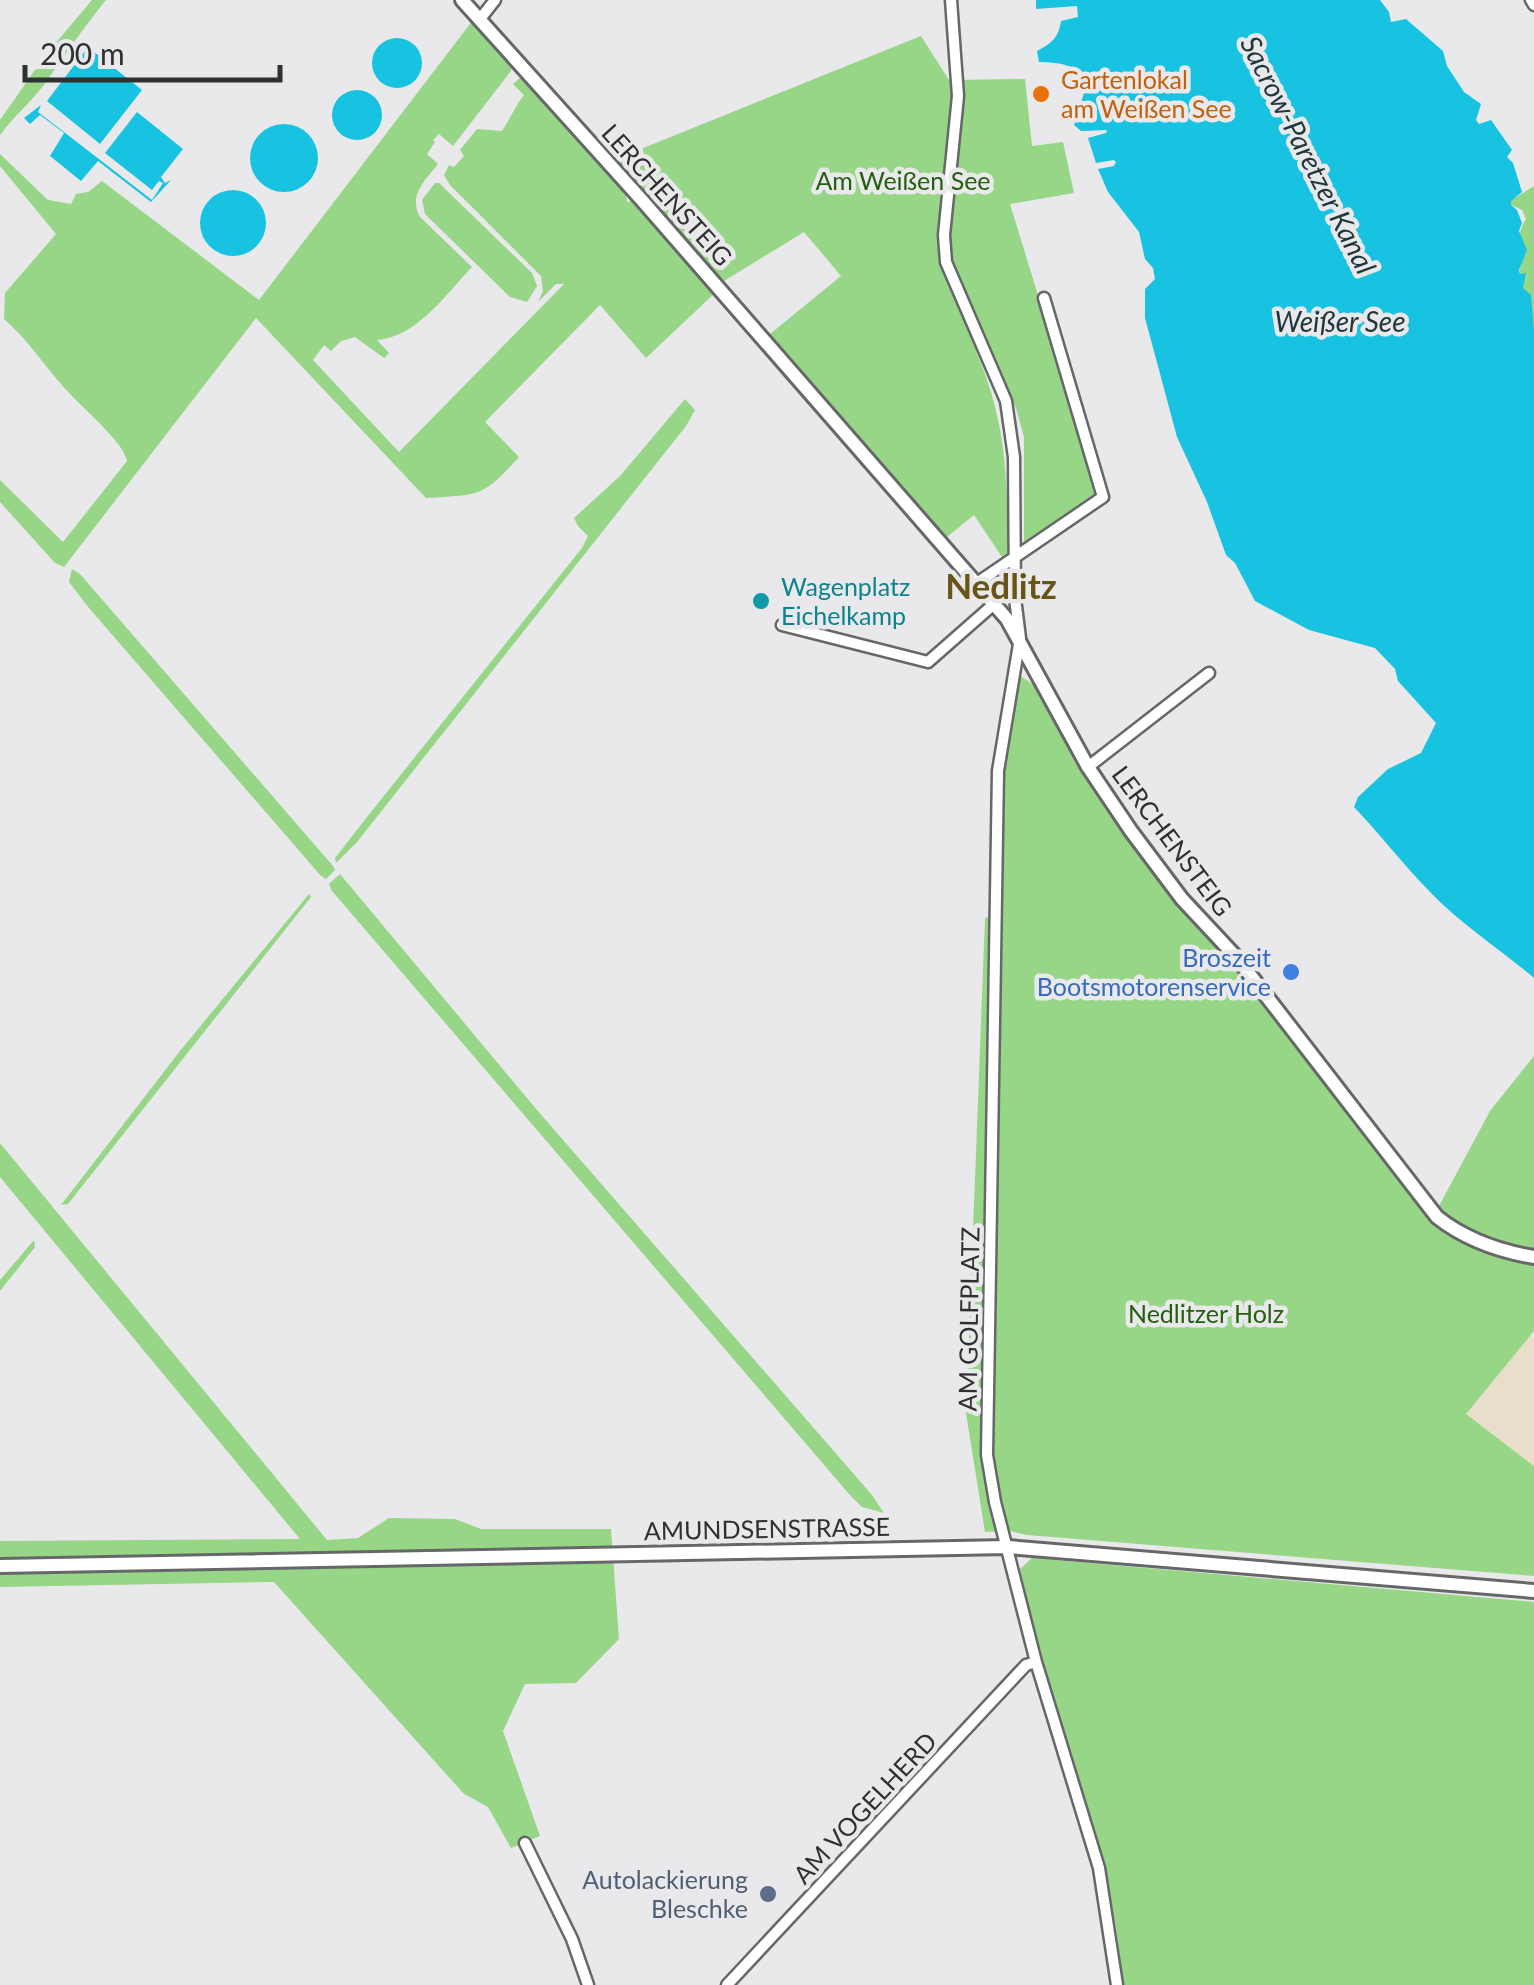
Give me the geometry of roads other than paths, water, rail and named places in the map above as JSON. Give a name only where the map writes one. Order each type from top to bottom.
[{"type":"street","name":"LERCHENSTEIG","points":[[462,0],[994,604],[1020,638],[1088,767],[1182,899],[1236,958],[1437,1217],[1461,1234],[1493,1248],[1534,1257]]},
{"type":"street","points":[[480,19],[495,0]]},
{"type":"street","name":"AM GOLFPLATZ","points":[[950,0],[958,96],[945,252],[965,309],[1006,400],[1014,457],[1015,598],[1020,638],[998,771],[987,1454],[995,1502],[1036,1662],[1099,1868],[1117,1985]]},
{"type":"street","points":[[977,583],[1103,497],[1044,298]]},
{"type":"street","points":[[782,625],[928,662],[994,604]]},
{"type":"street","points":[[1088,767],[1210,673]]},
{"type":"street","name":"AMUNDSENSTRASSE","points":[[0,1566],[1008,1547],[1534,1591]]},
{"type":"street","name":"AM VOGELHERD","points":[[726,1985],[1026,1665],[1036,1662]]},
{"type":"street","points":[[525,1842],[572,1939],[588,1985]]},
{"type":"water","name":"Weißer See","points":[[1036,0],[1380,0],[1391,22],[1406,19],[1443,51],[1447,66],[1464,92],[1481,104],[1476,120],[1479,124],[1491,120],[1512,150],[1507,157],[1513,163],[1522,192],[1511,205],[1522,223],[1519,231],[1527,250],[1519,270],[1520,274],[1526,273],[1523,288],[1531,295],[1534,330],[1534,978],[1444,905],[1354,807],[1358,797],[1388,769],[1421,753],[1436,723],[1375,648],[1309,630],[1255,601],[1235,563],[1226,555],[1177,437],[1145,318],[1145,289],[1155,279],[1153,268],[1145,259],[1139,232],[1108,192],[1098,169],[1114,166],[1116,162],[1096,163],[1088,138],[1107,130],[1081,131],[1074,125],[1087,83],[1078,71],[1039,62],[1037,51],[1054,39],[1061,21],[1078,17],[1077,6],[1036,9]]},
{"type":"water","points":[[397,38],[415,45],[422,63],[415,81],[397,88],[379,81],[372,63],[379,45]]},
{"type":"water","points":[[88,47],[142,90],[100,144],[47,101]]},
{"type":"water","points":[[357,90],[375,97],[382,115],[375,133],[357,140],[339,133],[332,115],[339,97]]},
{"type":"water","points":[[41,105],[38,112],[152,200],[163,183],[159,181],[152,190],[105,153],[137,112],[183,149],[161,177],[165,183],[171,180],[151,202],[98,161],[81,181],[50,156],[64,133],[40,115],[30,124],[24,118]]},
{"type":"water","points":[[284,124],[297,126],[308,134],[316,145],[316,171],[308,182],[297,190],[284,192],[271,190],[260,182],[252,171],[250,158],[252,145],[260,134],[271,126]]},
{"type":"water","points":[[233,190],[257,199],[266,223],[257,247],[233,256],[209,247],[200,223],[209,199]]},
{"type":"place","name":"Gartenlokal am Weißen See","points":[[1041,94]]},
{"type":"place","name":"Wagenplatz Eichelkamp","points":[[761,601]]},
{"type":"place","name":"Broszeit Bootsmotorenservice","points":[[1291,972]]},
{"type":"place","name":"Autolackierung Bleschke","points":[[768,1894]]},
{"type":"district","name":"Nedlitz","points":[[1001,587]]},
{"type":"water label","name":"Sacrow-Paretzer Kanal","points":[[1308,155]]},
{"type":"park label","name":"Am Weißen See","points":[[903,181]]},
{"type":"park label","name":"Nedlitzer Holz","points":[[1206,1314]]}]
